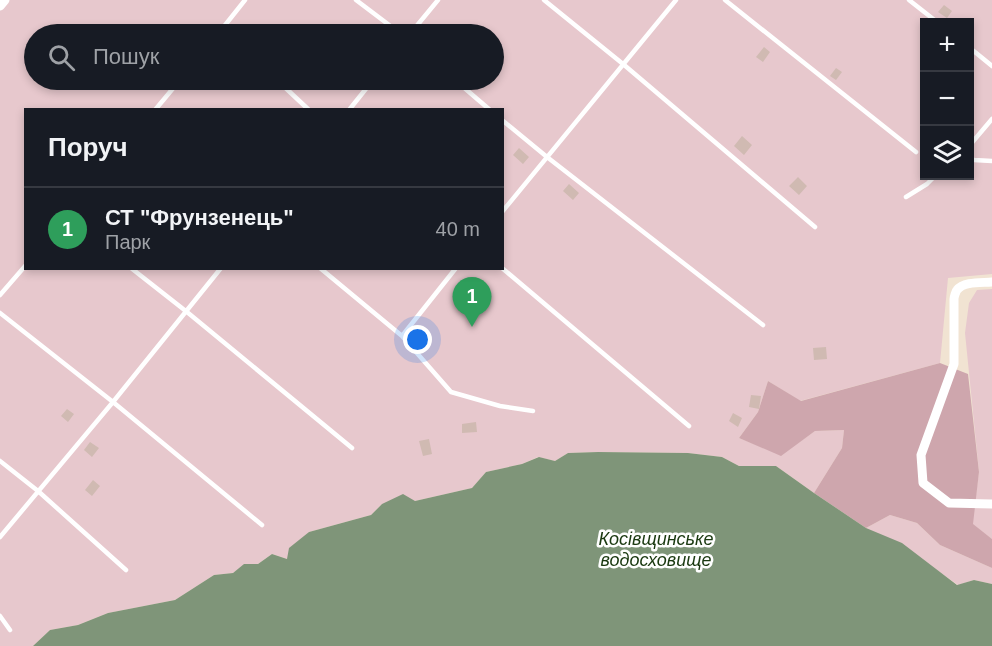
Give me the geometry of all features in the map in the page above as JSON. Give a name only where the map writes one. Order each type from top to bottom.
[{"type":"street","points":[[0,6],[5,0]]},
{"type":"street","points":[[992,282],[969,284],[956,291],[954,364],[921,455],[923,483],[949,504],[992,504]]},
{"type":"lane","points":[[227,24],[245,0]]},
{"type":"lane","points":[[356,0],[388,24]]},
{"type":"lane","points":[[418,24],[438,0]]},
{"type":"lane","points":[[544,0],[623,64],[814,227]]},
{"type":"lane","points":[[504,210],[676,0]]},
{"type":"lane","points":[[725,0],[916,152]]},
{"type":"lane","points":[[909,0],[932,18]]},
{"type":"lane","points":[[974,52],[992,66]]},
{"type":"lane","points":[[157,108],[172,90]]},
{"type":"lane","points":[[288,90],[307,108]]},
{"type":"lane","points":[[351,108],[365,90]]},
{"type":"lane","points":[[466,90],[488,108]]},
{"type":"lane","points":[[974,139],[992,119]]},
{"type":"lane","points":[[504,122],[763,325]]},
{"type":"lane","points":[[974,160],[992,161]]},
{"type":"lane","points":[[906,197],[931,180]]},
{"type":"lane","points":[[0,295],[24,267]]},
{"type":"lane","points":[[134,270],[352,448]]},
{"type":"lane","points":[[0,537],[219,270]]},
{"type":"lane","points":[[322,270],[402,336],[451,392],[500,406],[533,411]]},
{"type":"lane","points":[[402,336],[454,270]]},
{"type":"lane","points":[[504,270],[689,426]]},
{"type":"lane","points":[[0,313],[113,402],[262,525]]},
{"type":"lane","points":[[0,461],[38,491],[126,570]]},
{"type":"lane","points":[[0,616],[10,630]]},
{"type":"shaded area","points":[[8,0],[992,0],[992,274],[948,278],[940,363],[800,401],[768,381],[758,412],[739,438],[781,455],[815,431],[844,430],[842,448],[814,493],[776,466],[739,466],[722,457],[688,453],[598,452],[568,453],[555,461],[538,457],[522,464],[486,472],[472,488],[415,501],[382,504],[371,515],[309,532],[287,559],[272,554],[258,564],[244,565],[233,573],[214,575],[175,600],[108,613],[78,625],[50,630],[33,646],[0,646],[0,10]]},
{"type":"shaded area","points":[[992,289],[992,539],[972,524],[979,472],[965,333],[969,303],[977,290]]},
{"type":"shaded area","points":[[940,363],[968,374],[979,472],[973,524],[992,539],[992,568],[940,545],[917,523],[890,515],[866,528],[814,493],[842,448],[844,430],[815,431],[781,456],[739,438],[758,412],[768,381],[801,401]]},
{"type":"shaded area","points":[[890,515],[917,523],[940,545],[992,568],[992,584],[974,580],[958,585],[931,566],[866,528]]},
{"type":"water","name":"Косівщинське водосховище","points":[[568,453],[688,453],[722,457],[739,466],[776,466],[866,528],[902,543],[957,585],[974,580],[992,584],[992,646],[33,646],[50,630],[78,625],[108,613],[175,600],[214,575],[233,573],[244,564],[258,564],[272,554],[287,559],[289,548],[309,532],[371,515],[382,504],[403,494],[415,501],[472,488],[486,472],[522,464],[539,457],[555,461]]},
{"type":"building","points":[[944,5],[952,11],[947,18],[938,12]]},
{"type":"building","points":[[764,47],[770,52],[763,62],[756,57]]},
{"type":"building","points":[[836,68],[842,72],[836,80],[830,76]]},
{"type":"building","points":[[742,136],[752,145],[744,155],[734,146]]},
{"type":"building","points":[[519,148],[529,157],[523,164],[513,155]]},
{"type":"building","points":[[798,177],[807,186],[799,195],[789,186]]},
{"type":"building","points":[[569,184],[579,193],[573,200],[563,191]]},
{"type":"building","points":[[826,347],[827,359],[814,360],[813,348]]},
{"type":"building","points":[[751,395],[761,396],[759,409],[749,407]]},
{"type":"building","points":[[67,409],[74,414],[68,422],[61,416]]},
{"type":"building","points":[[733,413],[742,418],[738,427],[729,421]]},
{"type":"building","points":[[476,422],[477,432],[462,433],[462,424]]},
{"type":"building","points":[[429,439],[432,454],[423,456],[419,441]]},
{"type":"building","points":[[90,442],[99,448],[92,457],[84,450]]},
{"type":"building","points":[[93,480],[100,486],[92,496],[85,490]]},
{"type":"place","name":"СТ \"Фрунзенець\"","points":[[472,327]]}]
